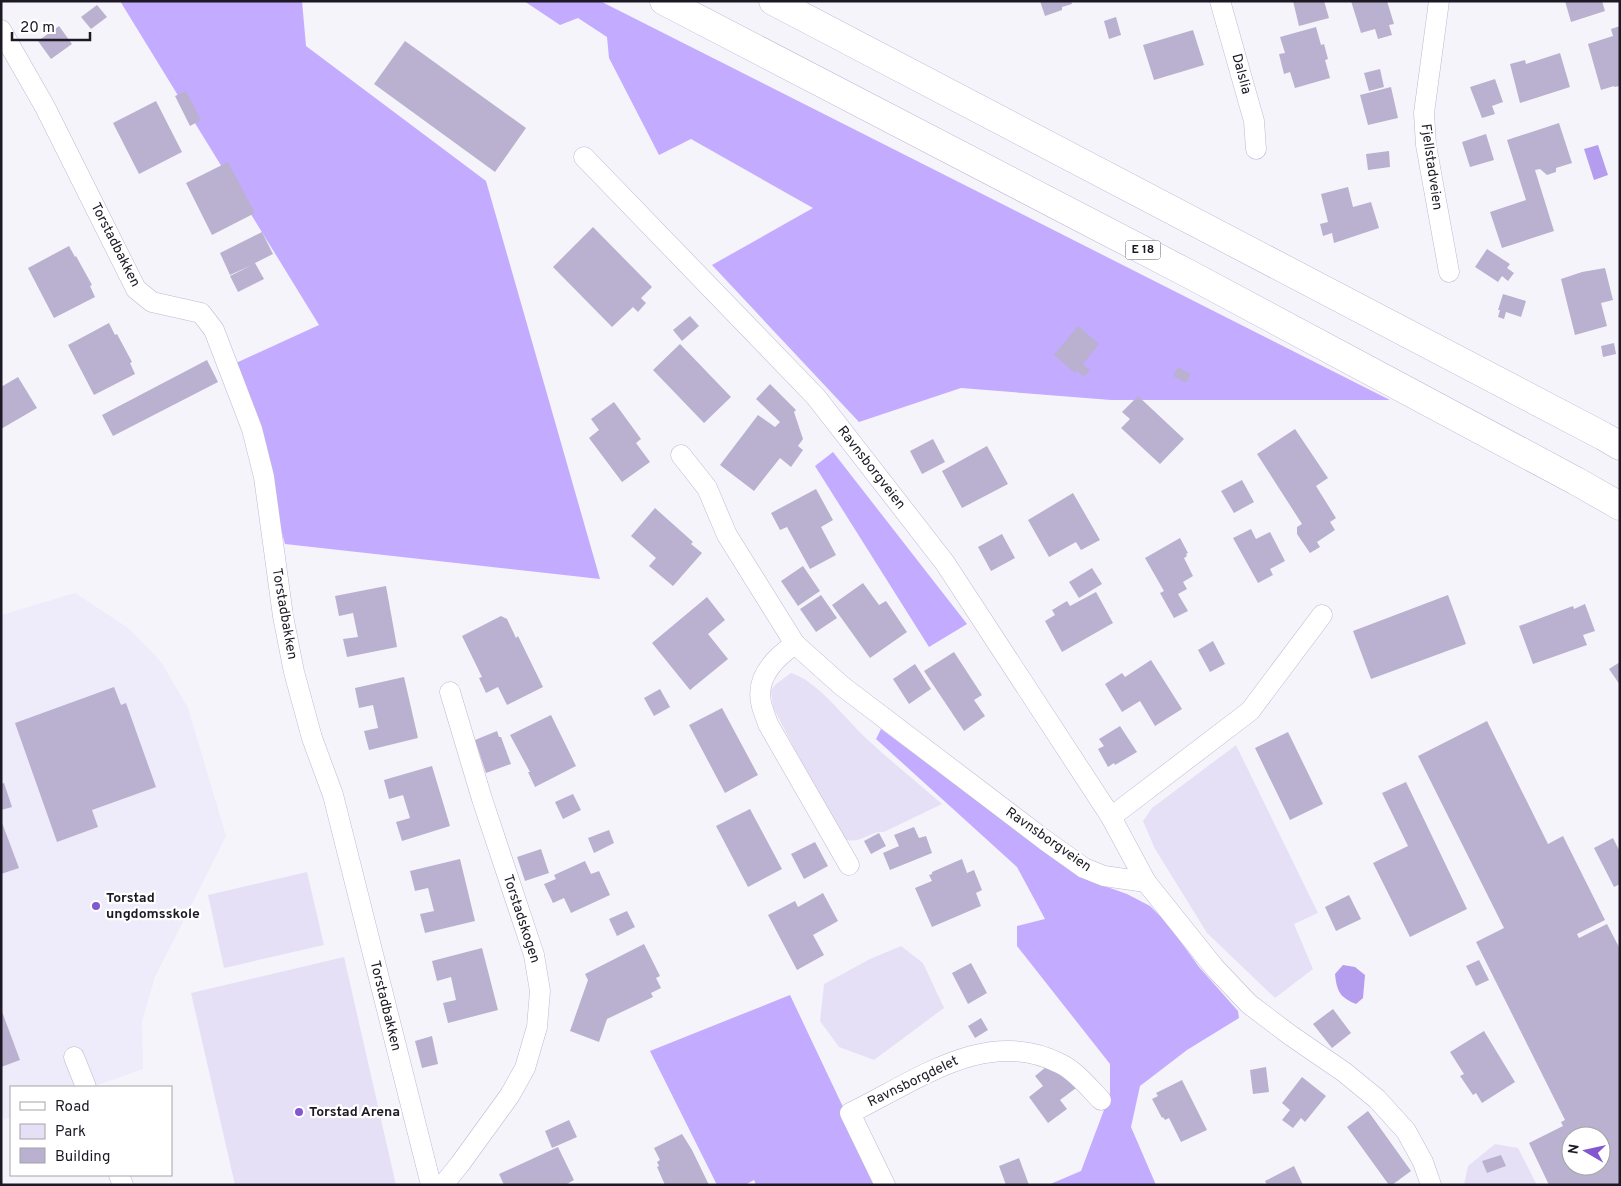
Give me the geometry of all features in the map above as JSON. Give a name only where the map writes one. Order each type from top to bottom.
[{"type":"highway","name":"E 18","points":[[664,1],[1189,274],[1620,506]]},
{"type":"highway","points":[[773,1],[984,110],[1620,446]]},
{"type":"street","name":"Dalslia","points":[[1220,1],[1254,121],[1256,149]]},
{"type":"street","name":"Fjellstadveien","points":[[1439,1],[1424,113],[1426,146],[1449,272]]},
{"type":"street","name":"Torstadbakken","points":[[1,30],[45,107],[136,289],[152,302],[201,313],[214,330],[252,429],[264,477],[283,616],[294,672],[312,738],[333,795],[431,1185]]},
{"type":"street","name":"Ravnsborgveien","points":[[584,157],[816,397],[945,563],[1111,816],[1146,882],[1214,967],[1249,1004],[1344,1072],[1377,1099],[1406,1131],[1423,1162],[1431,1185]]},
{"type":"street","name":"Ravnsborgveien","points":[[680,455],[707,488],[727,535],[795,644],[842,686],[1084,868],[1104,876],[1146,882]]},
{"type":"street","points":[[1111,816],[1250,712],[1322,615]]},
{"type":"street","points":[[795,644],[782,652],[770,666],[761,684],[760,701],[768,724],[850,865]]},
{"type":"street","name":"Torstadskogen","points":[[443,1185],[510,1095],[525,1068],[537,1026],[540,991],[534,955],[482,799],[450,692]]},
{"type":"street","name":"Ravnsborgdelet","points":[[885,1185],[850,1113],[946,1064],[968,1056],[1011,1051],[1040,1056],[1062,1065],[1081,1080],[1101,1100]]},
{"type":"street","points":[[74,1057],[86,1086]]},
{"type":"shaded area","points":[[120,1],[302,1],[306,46],[486,181],[600,579],[285,544],[236,363],[319,325]]},
{"type":"shaded area","points":[[524,1],[600,1],[1390,400],[1111,400],[961,388],[859,422],[712,265],[813,208],[691,139],[659,155],[609,58],[607,37],[578,18],[560,25]]},
{"type":"shaded area","points":[[1598,145],[1608,175],[1594,180],[1584,149]]},
{"type":"shaded area","points":[[833,452],[967,624],[929,647],[815,466]]},
{"type":"shaded area","name":"Torstad ungdomsskole","points":[[75,593],[128,628],[161,662],[188,708],[226,836],[155,977],[142,1021],[143,1069],[95,1086],[10,1086],[10,1117],[4,1120],[1,1113],[1,615]]},
{"type":"shaded area","points":[[881,729],[1079,877],[1127,894],[1150,906],[1167,923],[1199,967],[1238,1011],[1239,1018],[1187,1050],[1140,1086],[1131,1127],[1156,1185],[1048,1185],[1081,1171],[1110,1094],[1110,1064],[1017,946],[1017,926],[1045,919],[1017,867],[876,739]]},
{"type":"shaded area","points":[[1343,965],[1355,967],[1365,975],[1363,998],[1356,1004],[1342,996],[1338,989],[1335,974]]},
{"type":"shaded area","points":[[790,995],[880,1185],[756,1185],[754,1180],[745,1185],[717,1185],[650,1051]]},
{"type":"green space","points":[[791,673],[801,677],[822,693],[869,741],[942,804],[884,832],[874,833],[862,839],[845,840],[773,707],[771,690]]},
{"type":"green space","points":[[1236,745],[1318,913],[1294,924],[1313,969],[1275,998],[1207,933],[1155,849],[1143,821],[1152,808]]},
{"type":"green space","points":[[307,872],[324,945],[224,968],[208,895]]},
{"type":"green space","points":[[901,946],[923,963],[944,1008],[874,1060],[839,1047],[820,1021],[824,984],[870,959]]},
{"type":"green space","name":"Torstad Arena","points":[[344,957],[396,1185],[235,1185],[191,993]]},
{"type":"green space","points":[[1495,1144],[1518,1148],[1537,1185],[1464,1185],[1468,1166]]},
{"type":"building","points":[[1040,1],[1071,1],[1072,4],[1045,16]]},
{"type":"building","points":[[1293,1],[1324,1],[1329,18],[1299,26]]},
{"type":"building","points":[[1351,1],[1387,1],[1394,24],[1389,25],[1392,35],[1378,39],[1375,29],[1361,33]]},
{"type":"building","points":[[1565,1],[1602,1],[1605,11],[1571,22]]},
{"type":"building","points":[[97,5],[107,17],[91,29],[81,17]]},
{"type":"building","points":[[1116,17],[1121,35],[1109,39],[1104,21]]},
{"type":"building","points":[[59,26],[72,44],[51,59],[38,41]]},
{"type":"building","points":[[1620,26],[1620,86],[1601,90],[1588,44],[1613,36],[1611,29]]},
{"type":"building","points":[[1316,27],[1321,45],[1324,44],[1328,59],[1325,60],[1330,78],[1295,88],[1290,72],[1284,74],[1279,54],[1285,53],[1280,37]]},
{"type":"building","points":[[1193,30],[1204,65],[1154,80],[1143,45]]},
{"type":"building","points":[[405,41],[526,128],[495,172],[374,84]]},
{"type":"building","points":[[1560,53],[1570,87],[1520,103],[1510,64],[1525,60],[1526,64]]},
{"type":"building","points":[[1380,69],[1384,87],[1369,91],[1364,73]]},
{"type":"building","points":[[1495,79],[1503,102],[1492,106],[1495,114],[1482,118],[1470,87]]},
{"type":"building","points":[[1391,87],[1398,118],[1368,125],[1360,95]]},
{"type":"building","points":[[186,91],[201,120],[190,126],[175,96]]},
{"type":"building","points":[[156,101],[182,152],[139,174],[113,123]]},
{"type":"building","points":[[1559,123],[1572,163],[1556,168],[1556,172],[1547,175],[1540,169],[1535,170],[1554,231],[1502,248],[1490,212],[1526,200],[1507,140]]},
{"type":"building","points":[[1486,134],[1494,160],[1470,167],[1462,142]]},
{"type":"building","points":[[1389,151],[1390,167],[1368,170],[1366,154]]},
{"type":"building","points":[[228,162],[255,213],[212,235],[186,183]]},
{"type":"building","points":[[1348,187],[1353,207],[1371,202],[1379,228],[1334,243],[1332,233],[1323,236],[1320,224],[1328,222],[1321,194]]},
{"type":"building","points":[[593,227],[652,287],[641,298],[646,303],[638,312],[633,307],[612,327],[553,267]]},
{"type":"building","points":[[262,232],[273,254],[255,263],[264,279],[238,292],[230,276],[252,265],[230,275],[220,253]]},
{"type":"building","points":[[69,246],[92,285],[90,286],[95,297],[54,318],[28,268]]},
{"type":"building","points":[[1487,249],[1510,264],[1507,268],[1514,273],[1508,281],[1502,276],[1498,282],[1475,267]]},
{"type":"building","points":[[1605,268],[1613,300],[1601,303],[1607,326],[1575,335],[1561,279],[1582,272]]},
{"type":"building","points":[[1503,294],[1526,301],[1521,317],[1506,312],[1504,319],[1498,317]]},
{"type":"building","points":[[690,316],[699,326],[682,341],[673,330]]},
{"type":"building","points":[[109,323],[132,362],[130,363],[135,374],[94,395],[68,345]]},
{"type":"building","points":[[1078,326],[1099,344],[1083,364],[1090,370],[1084,377],[1077,371],[1075,373],[1054,355]]},
{"type":"building","points":[[1614,343],[1616,354],[1603,357],[1601,346]]},
{"type":"building","points":[[680,344],[731,397],[704,423],[653,370]]},
{"type":"building","points":[[207,360],[218,382],[113,436],[102,415]]},
{"type":"building","points":[[1178,367],[1191,374],[1186,383],[1173,376]]},
{"type":"building","points":[[18,377],[37,408],[1,429],[1,387]]},
{"type":"building","points":[[770,384],[796,410],[794,412],[803,439],[798,446],[803,450],[791,467],[780,458],[754,491],[720,465],[758,415],[775,427],[780,422],[756,399]]},
{"type":"building","points":[[1138,396],[1184,439],[1160,464],[1121,428],[1130,419],[1122,412]]},
{"type":"building","points":[[614,402],[641,439],[636,443],[650,462],[622,482],[589,438],[599,430],[591,419]]},
{"type":"building","points":[[1295,429],[1328,478],[1316,486],[1336,518],[1330,522],[1335,530],[1317,542],[1320,547],[1310,553],[1297,534],[1297,527],[1302,524],[1257,454]]},
{"type":"building","points":[[933,439],[945,462],[922,474],[910,451]]},
{"type":"building","points":[[987,446],[1008,484],[962,508],[942,471]]},
{"type":"building","points":[[1242,480],[1254,502],[1234,513],[1221,491]]},
{"type":"building","points":[[816,489],[833,520],[821,527],[836,555],[810,569],[787,527],[780,530],[771,513]]},
{"type":"building","points":[[1073,493],[1100,540],[1081,550],[1076,542],[1049,557],[1028,520]]},
{"type":"building","points":[[655,508],[693,542],[691,544],[702,553],[673,586],[649,566],[656,558],[631,536]]},
{"type":"building","points":[[1251,529],[1256,539],[1270,532],[1285,561],[1270,569],[1273,575],[1258,583],[1233,538]]},
{"type":"building","points":[[1002,534],[1015,558],[991,571],[978,547]]},
{"type":"building","points":[[1180,538],[1188,553],[1184,558],[1193,576],[1183,582],[1187,589],[1178,594],[1188,611],[1174,618],[1160,593],[1164,591],[1145,558]]},
{"type":"building","points":[[803,566],[820,591],[798,606],[781,581]]},
{"type":"building","points":[[1092,568],[1102,584],[1079,598],[1069,582]]},
{"type":"building","points":[[863,583],[879,605],[886,601],[907,632],[870,658],[832,605]]},
{"type":"building","points":[[386,586],[397,647],[347,657],[343,639],[358,637],[353,613],[339,616],[335,596]]},
{"type":"building","points":[[1096,592],[1113,623],[1062,652],[1045,621],[1055,615],[1052,610],[1067,601],[1070,606]]},
{"type":"building","points":[[821,595],[837,618],[816,632],[800,609]]},
{"type":"building","points":[[1448,595],[1466,644],[1371,679],[1353,631]]},
{"type":"building","points":[[707,597],[725,620],[708,634],[728,659],[690,690],[652,643]]},
{"type":"building","points":[[1585,604],[1595,631],[1583,635],[1587,645],[1533,664],[1519,626],[1573,606],[1574,609]]},
{"type":"building","points":[[501,616],[507,619],[516,638],[518,636],[543,687],[507,705],[498,687],[486,693],[479,678],[482,677],[462,636]]},
{"type":"building","points":[[1213,641],[1225,664],[1210,672],[1198,650]]},
{"type":"building","points":[[954,652],[982,695],[974,700],[985,716],[964,731],[924,671]]},
{"type":"building","points":[[1151,660],[1182,709],[1155,726],[1140,701],[1122,712],[1105,684],[1122,673],[1125,677]]},
{"type":"building","points":[[1620,662],[1620,685],[1609,669]]},
{"type":"building","points":[[915,664],[931,689],[909,704],[893,679]]},
{"type":"building","points":[[404,677],[418,738],[369,750],[364,731],[378,728],[373,705],[359,708],[355,688]]},
{"type":"building","points":[[114,687],[121,705],[126,703],[156,787],[92,810],[98,827],[57,842],[15,723]]},
{"type":"building","points":[[660,689],[670,707],[654,716],[644,698]]},
{"type":"building","points":[[722,708],[758,775],[725,793],[689,725]]},
{"type":"building","points":[[551,715],[576,766],[535,787],[528,772],[530,772],[510,735]]},
{"type":"building","points":[[1487,721],[1548,844],[1563,836],[1605,920],[1577,934],[1579,938],[1607,924],[1620,949],[1620,1185],[1549,1185],[1529,1143],[1561,1127],[1561,1176],[1611,1176],[1611,1126],[1563,1126],[1561,1122],[1565,1120],[1476,942],[1504,928],[1418,756]]},
{"type":"building","points":[[1120,726],[1137,752],[1108,767],[1098,749],[1104,746],[1099,739]]},
{"type":"building","points":[[497,731],[511,764],[486,773],[475,740]]},
{"type":"building","points":[[1288,732],[1323,804],[1290,820],[1255,748]]},
{"type":"building","points":[[432,766],[450,826],[402,841],[396,822],[410,818],[403,795],[389,799],[384,780]]},
{"type":"building","points":[[1406,782],[1467,909],[1410,937],[1373,863],[1408,846],[1382,793]]},
{"type":"building","points":[[4,783],[12,807],[1,810],[1,784]]},
{"type":"building","points":[[573,794],[581,810],[563,819],[555,802]]},
{"type":"building","points":[[750,809],[782,869],[748,887],[716,826]]},
{"type":"building","points":[[1,820],[19,868],[1,874]]},
{"type":"building","points":[[914,827],[919,838],[926,836],[932,853],[890,870],[883,853],[899,846],[894,835]]},
{"type":"building","points":[[609,830],[614,843],[594,853],[588,838]]},
{"type":"building","points":[[879,833],[886,846],[871,854],[864,841]]},
{"type":"building","points":[[1613,838],[1620,852],[1620,884],[1614,887],[1594,848]]},
{"type":"building","points":[[815,842],[828,866],[804,879],[791,854]]},
{"type":"building","points":[[541,849],[549,873],[525,881],[517,857]]},
{"type":"building","points":[[460,859],[475,921],[425,933],[420,914],[434,911],[428,888],[415,891],[410,871]]},
{"type":"building","points":[[962,859],[967,873],[974,870],[982,890],[976,893],[981,906],[932,927],[915,888],[932,881],[929,875],[932,872]]},
{"type":"building","points":[[585,861],[591,874],[599,871],[610,895],[571,913],[564,898],[553,903],[544,884],[556,879],[554,875]]},
{"type":"building","points":[[823,893],[838,921],[813,935],[824,955],[797,970],[768,915],[795,901],[798,907]]},
{"type":"building","points":[[1349,895],[1361,919],[1336,931],[1325,907]]},
{"type":"building","points":[[627,911],[635,927],[617,936],[609,919]]},
{"type":"building","points":[[644,944],[660,976],[656,978],[661,988],[651,993],[653,997],[607,1019],[599,1042],[570,1031],[588,980],[585,974]]},
{"type":"building","points":[[482,948],[498,1010],[448,1023],[443,1003],[456,1000],[451,977],[437,981],[432,961]]},
{"type":"building","points":[[1479,960],[1489,980],[1476,986],[1466,966]]},
{"type":"building","points":[[971,963],[987,993],[968,1004],[952,973]]},
{"type":"building","points":[[1,1009],[20,1060],[1,1067]]},
{"type":"building","points":[[1333,1009],[1351,1033],[1332,1048],[1313,1024]]},
{"type":"building","points":[[981,1018],[988,1030],[975,1038],[968,1026]]},
{"type":"building","points":[[1484,1031],[1515,1082],[1482,1103],[1476,1093],[1473,1095],[1460,1076],[1464,1074],[1450,1052]]},
{"type":"building","points":[[432,1036],[438,1064],[422,1068],[415,1041]]},
{"type":"building","points":[[1062,1054],[1088,1079],[1060,1100],[1067,1109],[1048,1123],[1029,1097],[1043,1086],[1035,1076]]},
{"type":"building","points":[[1266,1067],[1269,1092],[1253,1094],[1250,1070]]},
{"type":"building","points":[[1302,1077],[1326,1096],[1305,1122],[1301,1118],[1293,1128],[1282,1120],[1290,1110],[1282,1103]]},
{"type":"building","points":[[1182,1080],[1207,1130],[1181,1142],[1169,1118],[1165,1120],[1162,1118],[1152,1099],[1158,1096],[1156,1093]]},
{"type":"building","points":[[1368,1111],[1411,1171],[1392,1185],[1389,1185],[1347,1127]]},
{"type":"building","points":[[569,1120],[577,1137],[552,1148],[545,1131]]},
{"type":"building","points":[[682,1134],[709,1185],[665,1185],[657,1167],[659,1166],[657,1162],[660,1160],[654,1148]]},
{"type":"building","points":[[558,1147],[574,1180],[565,1185],[504,1185],[499,1174]]},
{"type":"building","points":[[1501,1155],[1506,1166],[1487,1173],[1482,1161]]},
{"type":"building","points":[[1019,1158],[1029,1185],[1006,1185],[999,1166]]},
{"type":"building","points":[[1294,1166],[1303,1185],[1267,1185],[1265,1181]]},
{"type":"place","name":"Torstad ungdomsskole","points":[[96,906]]},
{"type":"place","name":"Torstad Arena","points":[[299,1112]]}]
